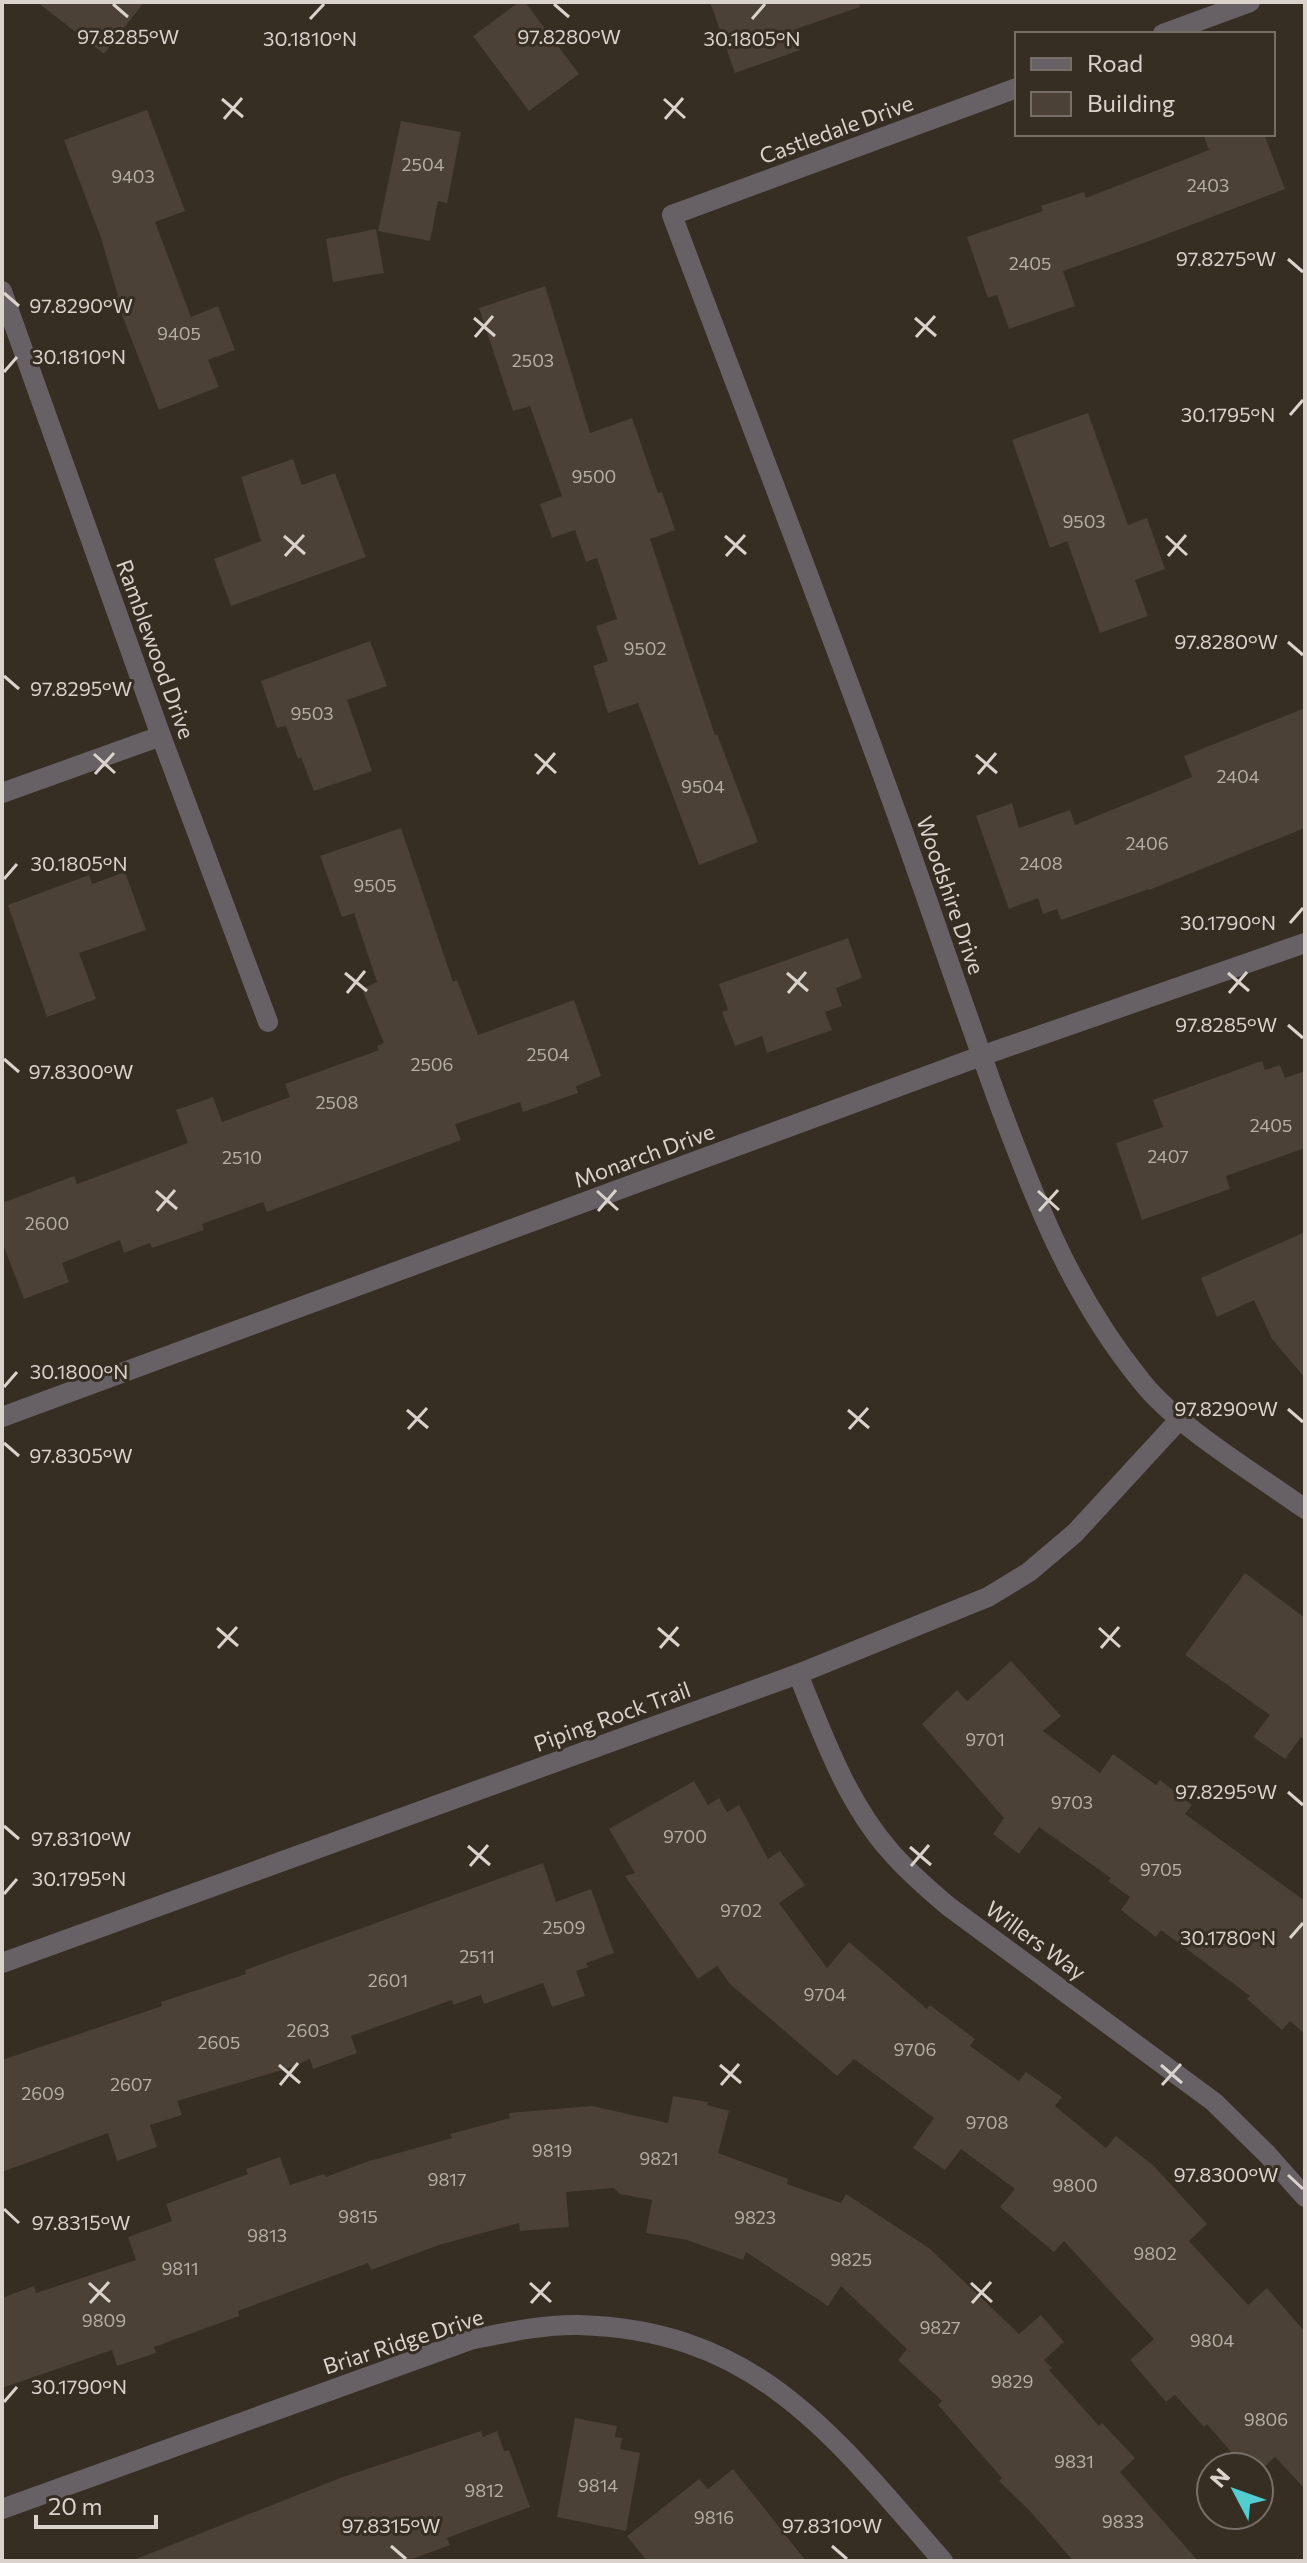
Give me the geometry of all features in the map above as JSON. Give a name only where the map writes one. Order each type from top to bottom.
[{"type":"street","points":[[1168,32],[1250,2]]},
{"type":"street","name":"Castledale Drive","points":[[672,215],[1015,89]]},
{"type":"street","name":"Woodshire Drive","points":[[672,215],[894,806],[981,1056],[1038,1208],[1076,1286],[1145,1386],[1180,1419],[1305,1509]]},
{"type":"street","name":"Ramblewood Drive","points":[[2,291],[161,736],[268,1022]]},
{"type":"street","points":[[2,793],[161,736]]},
{"type":"street","name":"Monarch Drive","points":[[2,1417],[981,1056],[1305,943]]},
{"type":"street","name":"Piping Rock Trail","points":[[2,1963],[798,1674],[988,1597],[1029,1572],[1075,1533],[1180,1419]]},
{"type":"street","name":"Willers Way","points":[[798,1674],[842,1779],[863,1816],[888,1850],[915,1878],[948,1906],[1214,2102],[1305,2197]]},
{"type":"street","name":"Briar Ridge Drive","points":[[2,2509],[470,2340],[517,2330],[576,2324],[635,2329],[688,2344],[734,2362],[774,2386],[812,2416],[842,2447],[943,2561]]},
{"type":"building","points":[[37,2],[144,2],[104,54]]},
{"type":"building","points":[[519,2],[525,2],[579,74],[529,111],[473,36]]},
{"type":"building","points":[[710,2],[859,2],[860,7],[793,30],[800,50],[735,73]]},
{"type":"building","points":[[147,110],[185,211],[155,222],[191,317],[218,306],[235,350],[208,360],[219,387],[159,410],[115,297],[118,296],[101,238],[64,140]]},
{"type":"building","points":[[401,121],[461,132],[447,203],[438,201],[430,241],[378,231]]},
{"type":"building","points":[[1204,136],[1265,136],[1285,189],[1063,271],[1075,306],[1009,329],[997,295],[988,298],[967,237],[1043,211],[1041,206],[1084,192],[1086,198],[1209,150]]},
{"type":"building","points":[[376,229],[384,273],[333,282],[326,239]]},
{"type":"building","points":[[545,286],[590,433],[632,418],[658,493],[662,492],[675,530],[650,539],[715,735],[758,842],[699,865],[638,703],[608,713],[593,666],[608,661],[596,626],[617,619],[597,558],[586,562],[575,530],[552,538],[540,504],[562,496],[530,406],[513,411],[479,308]]},
{"type":"building","points":[[1088,413],[1128,525],[1147,518],[1165,569],[1135,580],[1148,616],[1100,633],[1067,541],[1050,548],[1012,440]]},
{"type":"building","points":[[293,459],[302,485],[335,473],[366,557],[231,606],[214,559],[261,541],[241,477]]},
{"type":"building","points":[[370,641],[387,686],[347,700],[372,771],[314,791],[286,726],[277,728],[261,681]]},
{"type":"building","points":[[1305,708],[1305,828],[1149,890],[1061,920],[1057,909],[1043,914],[1038,898],[1009,909],[976,816],[1012,803],[1019,828],[1070,810],[1075,825],[1192,777],[1184,756]]},
{"type":"building","points":[[401,828],[453,982],[457,980],[478,1035],[574,1000],[601,1076],[576,1086],[578,1093],[523,1112],[520,1102],[455,1124],[461,1140],[267,1212],[263,1202],[202,1224],[204,1230],[152,1248],[150,1243],[124,1253],[120,1240],[62,1263],[69,1282],[24,1299],[2,1242],[2,1203],[74,1176],[77,1184],[188,1143],[176,1110],[213,1097],[222,1122],[290,1097],[285,1084],[379,1050],[377,1046],[384,1043],[362,989],[377,982],[354,913],[342,917],[320,856]]},
{"type":"building","points":[[125,872],[146,930],[79,953],[96,999],[47,1017],[8,905],[89,875],[92,884]]},
{"type":"building","points":[[848,938],[862,978],[836,988],[842,1006],[825,1012],[832,1030],[767,1053],[762,1036],[735,1046],[722,1012],[728,1010],[719,984]]},
{"type":"building","points":[[1262,1061],[1265,1070],[1280,1065],[1285,1078],[1305,1071],[1305,1148],[1226,1176],[1230,1189],[1142,1220],[1116,1143],[1163,1127],[1153,1100]]},
{"type":"building","points":[[1305,1232],[1305,1378],[1272,1339],[1254,1300],[1217,1317],[1201,1278]]},
{"type":"building","points":[[1245,1573],[1305,1618],[1305,1740],[1301,1737],[1285,1759],[1253,1737],[1270,1715],[1185,1655]]},
{"type":"building","points":[[1011,1661],[1061,1716],[1043,1731],[1100,1773],[1113,1754],[1156,1785],[1160,1780],[1192,1805],[1185,1814],[1305,1901],[1305,2034],[1290,2021],[1282,2030],[1247,1999],[1250,1996],[1161,1930],[1156,1937],[1121,1910],[1130,1897],[1108,1881],[1111,1878],[1039,1827],[1019,1854],[993,1834],[1004,1818],[922,1724],[957,1690],[967,1701]]},
{"type":"building","points":[[694,1781],[708,1805],[719,1798],[727,1812],[739,1805],[768,1859],[780,1851],[805,1885],[779,1903],[827,1968],[849,1942],[927,2009],[930,2005],[975,2039],[970,2046],[1019,2081],[1026,2072],[1062,2097],[1055,2106],[1106,2148],[1116,2136],[1154,2166],[1207,2224],[1189,2241],[1248,2305],[1267,2288],[1305,2332],[1305,2489],[1275,2457],[1275,2451],[1230,2451],[1207,2424],[1204,2427],[1175,2395],[1166,2402],[1130,2360],[1154,2339],[1064,2241],[1054,2252],[1000,2207],[1015,2189],[961,2149],[945,2170],[913,2148],[934,2118],[854,2059],[837,2076],[730,1984],[717,1966],[698,1979],[625,1876],[635,1873],[609,1829]]},
{"type":"building","points":[[543,1863],[556,1902],[591,1889],[614,1953],[586,1963],[588,1967],[576,1971],[585,1996],[552,2007],[543,1983],[484,2004],[481,1995],[453,2005],[452,2000],[351,2036],[357,2053],[313,2069],[310,2059],[177,2101],[182,2115],[150,2125],[157,2147],[117,2161],[108,2133],[2,2172],[2,2060],[162,2006],[161,2002],[246,1974],[245,1970]]},
{"type":"building","points":[[673,2096],[708,2102],[707,2105],[729,2111],[718,2153],[788,2179],[787,2184],[841,2203],[846,2194],[929,2248],[1019,2334],[1041,2315],[1064,2342],[1044,2360],[1052,2368],[1049,2370],[1099,2426],[1102,2423],[1135,2458],[1120,2472],[1198,2561],[1073,2561],[999,2481],[1002,2478],[938,2405],[942,2401],[898,2360],[907,2349],[841,2286],[828,2306],[746,2252],[743,2260],[687,2240],[646,2233],[652,2200],[620,2194],[614,2188],[566,2192],[569,2227],[520,2231],[519,2223],[439,2245],[371,2270],[368,2263],[238,2311],[239,2316],[154,2347],[156,2353],[117,2366],[112,2350],[2,2388],[2,2298],[34,2286],[36,2293],[136,2260],[128,2237],[172,2221],[166,2204],[248,2174],[246,2169],[280,2157],[290,2185],[452,2138],[450,2134],[510,2118],[509,2113],[592,2106],[668,2123]]},
{"type":"building","points":[[575,2418],[617,2426],[615,2437],[622,2438],[620,2449],[640,2453],[626,2531],[557,2517]]},
{"type":"building","points":[[481,2431],[483,2437],[497,2431],[504,2451],[509,2450],[530,2507],[447,2538],[450,2545],[407,2561],[131,2561],[340,2478]]},
{"type":"building","points":[[733,2469],[806,2561],[647,2561],[627,2536],[699,2479],[708,2489]]}]
